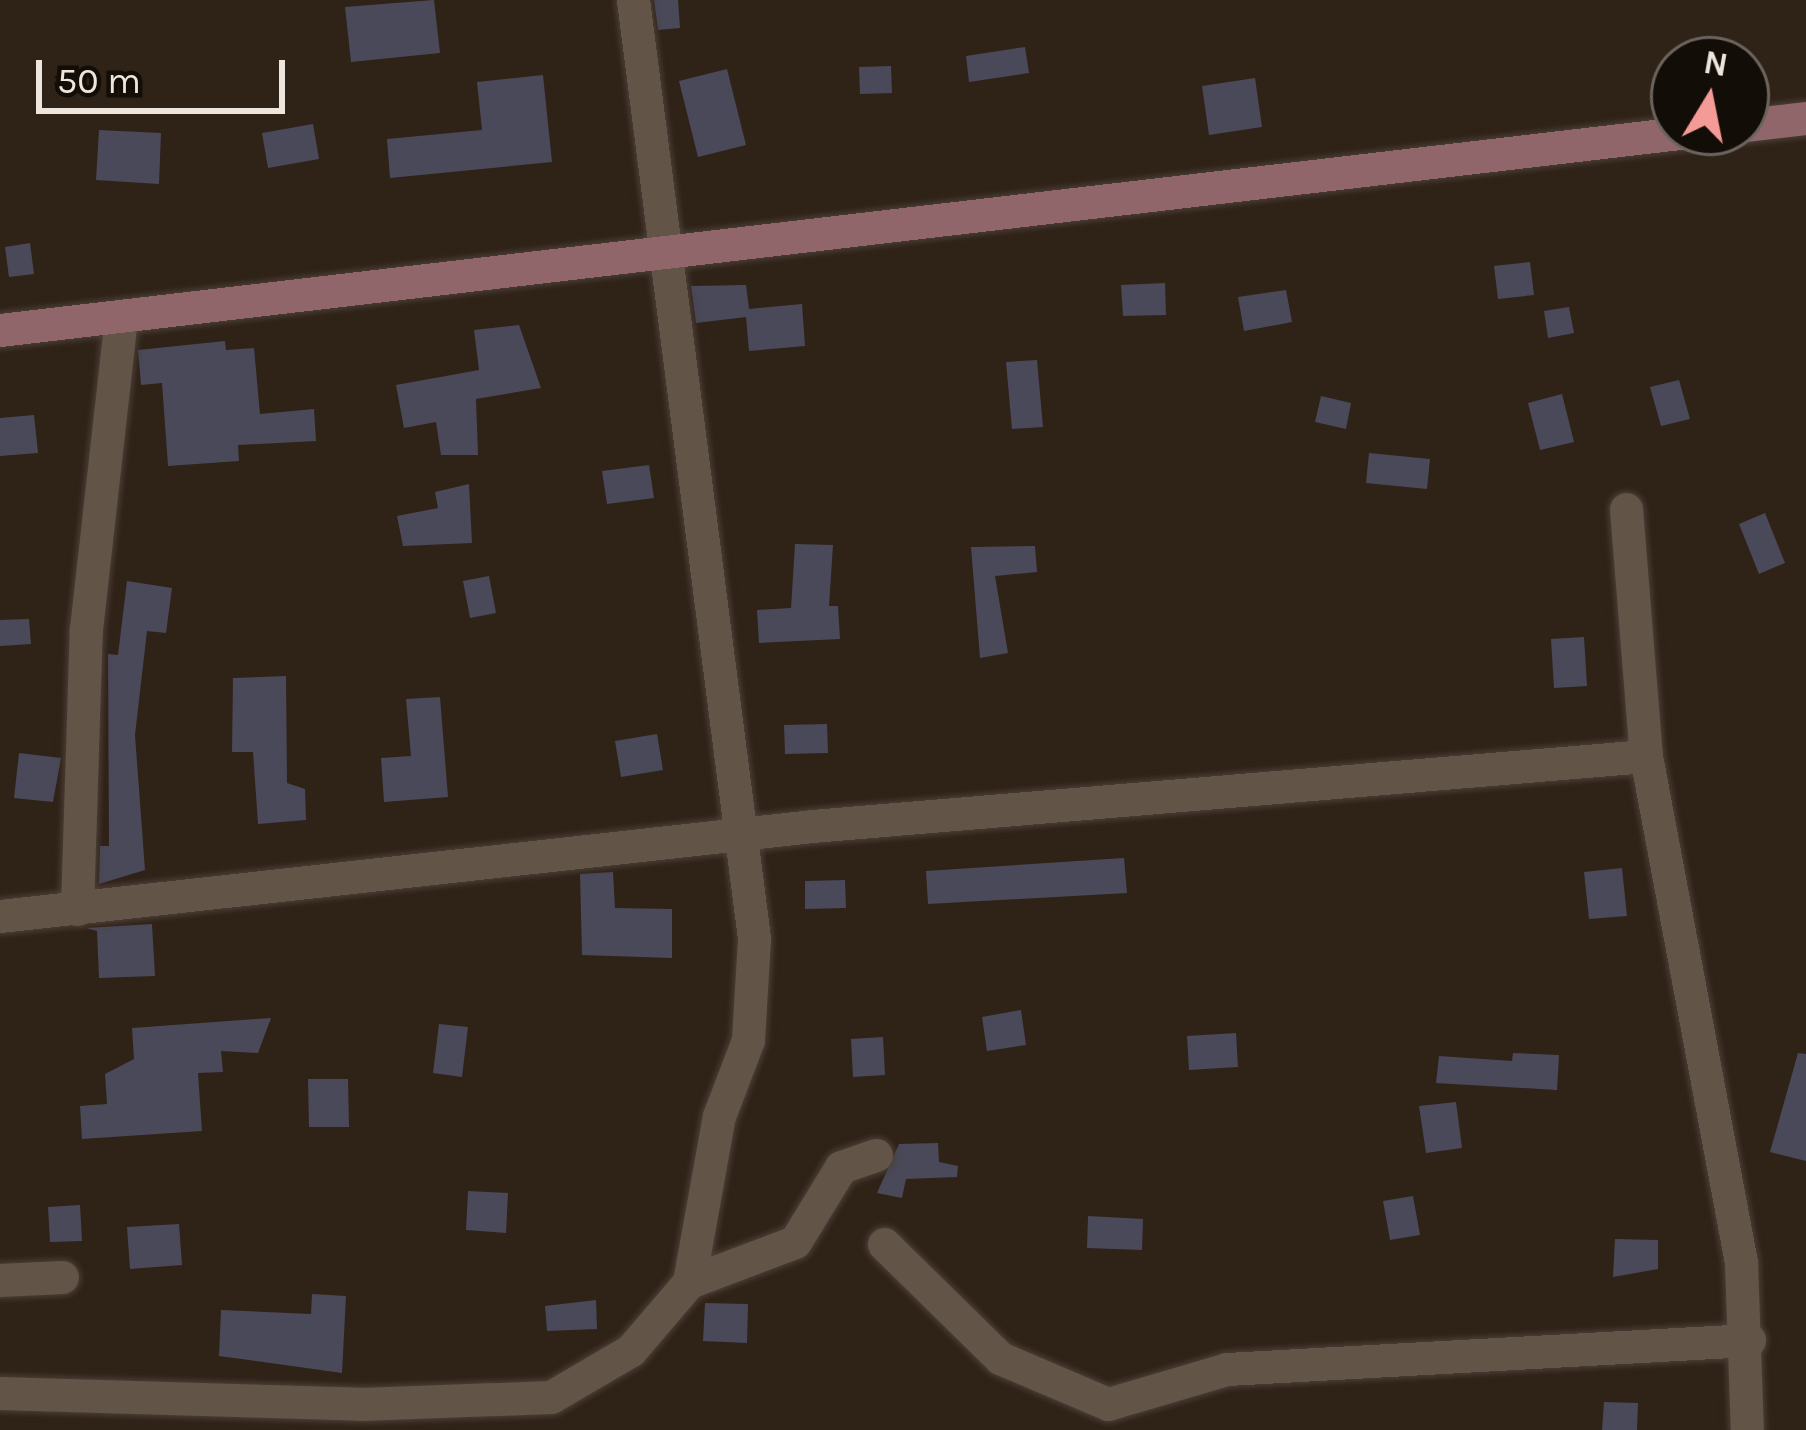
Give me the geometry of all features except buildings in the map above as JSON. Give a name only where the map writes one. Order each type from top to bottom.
[{"type":"main road","points":[[1770,122],[1806,118]]},
{"type":"main road","points":[[0,330],[1650,136]]},
{"type":"street","points":[[0,1393],[361,1404],[551,1397],[631,1350],[689,1282],[754,987],[659,251],[633,0]]},
{"type":"street","points":[[76,909],[86,629],[121,316]]},
{"type":"street","points":[[1626,509],[1646,756],[1693,969],[1749,1340],[1747,1430]]},
{"type":"street","points":[[0,916],[737,840],[1646,756]]},
{"type":"street","points":[[689,1282],[795,1241],[841,1167],[876,1155]]},
{"type":"street","points":[[884,1244],[1000,1358],[1108,1404],[1228,1370],[1749,1340]]},
{"type":"street","points":[[0,1280],[62,1277]]}]
